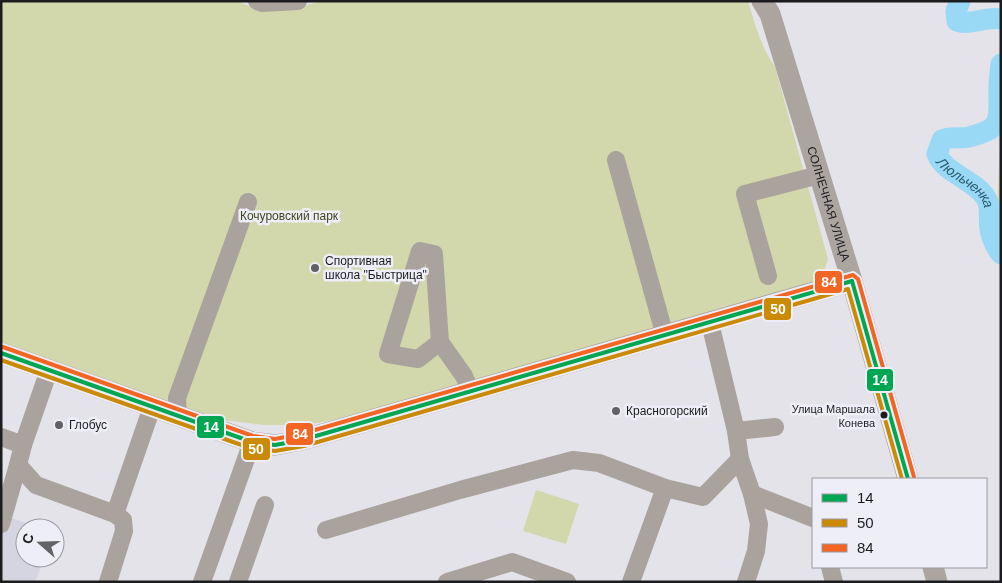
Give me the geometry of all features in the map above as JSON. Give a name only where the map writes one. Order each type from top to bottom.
[{"type":"main road","name":"СОЛНЕЧНАЯ УЛИЦА","points":[[767,6],[852,281],[908,478]]},
{"type":"main road","points":[[1,353],[252,442],[274,445],[302,440],[852,281]]},
{"type":"main road","points":[[932,568],[937,582]]},
{"type":"street","points":[[257,1],[262,3],[298,1]]},
{"type":"street","points":[[616,160],[665,336]]},
{"type":"street","points":[[768,276],[745,194],[819,175]]},
{"type":"street","points":[[178,416],[177,398],[248,202]]},
{"type":"street","points":[[440,342],[418,359],[388,354],[420,251],[434,254],[440,342],[464,376],[471,392]]},
{"type":"street","points":[[710,323],[736,431],[740,459],[752,494],[759,524],[756,550],[746,582]]},
{"type":"street","points":[[1,524],[23,445],[49,370]]},
{"type":"street","points":[[115,514],[152,407]]},
{"type":"street","points":[[736,431],[775,427]]},
{"type":"street","points":[[1,437],[23,445]]},
{"type":"street","points":[[202,582],[252,442]]},
{"type":"street","points":[[326,530],[460,490],[573,460],[599,463],[665,488],[703,498],[740,459]]},
{"type":"street","points":[[18,465],[36,485],[115,514],[123,520],[124,531],[108,582]]},
{"type":"street","points":[[631,582],[665,488]]},
{"type":"street","points":[[752,494],[812,518]]},
{"type":"street","points":[[238,582],[265,505]]},
{"type":"street","points":[[447,582],[512,562],[566,582]]},
{"type":"street","points":[[830,568],[834,582]]},
{"type":"shaded area","points":[[1,515],[15,519],[15,568],[40,568],[35,582],[1,582]]},
{"type":"green space","name":"Кочуровский парк","points":[[1,1],[236,1],[259,10],[302,6],[324,1],[748,1],[762,44],[775,67],[828,259],[822,277],[818,280],[340,419],[305,425],[264,425],[222,420],[1,342]]},
{"type":"green space","points":[[1001,122],[1001,219],[997,211]]},
{"type":"green space","points":[[536,490],[579,504],[566,544],[523,531]]},
{"type":"waterway","name":"Люльченка","points":[[960,1],[956,11],[957,21],[1001,19]]},
{"type":"waterway","name":"Люльченка","points":[[1001,64],[999,113],[994,126],[986,132],[966,138],[942,140],[937,154],[946,167],[981,191],[986,198],[989,205],[991,232],[1001,254]]},
{"type":"transit line","name":"84","points":[[3,347],[253,436],[275,439],[301,434],[853,275],[858,279],[914,477]]},
{"type":"transit line","name":"14","points":[[852,281],[908,478]]},
{"type":"transit line","name":"14","points":[[1,353],[252,442],[275,445],[302,440],[852,281]]},
{"type":"transit line","name":"50","points":[[1,360],[250,448],[275,451],[304,446],[848,289],[902,478]]},
{"type":"place","name":"Спортивная школа \"Быстрица\"","points":[[315,268]]},
{"type":"place","name":"Красногорский","points":[[616,411]]},
{"type":"place","name":"Улица Маршала Конева","points":[[884,415]]},
{"type":"place","name":"Глобус","points":[[59,425]]}]
